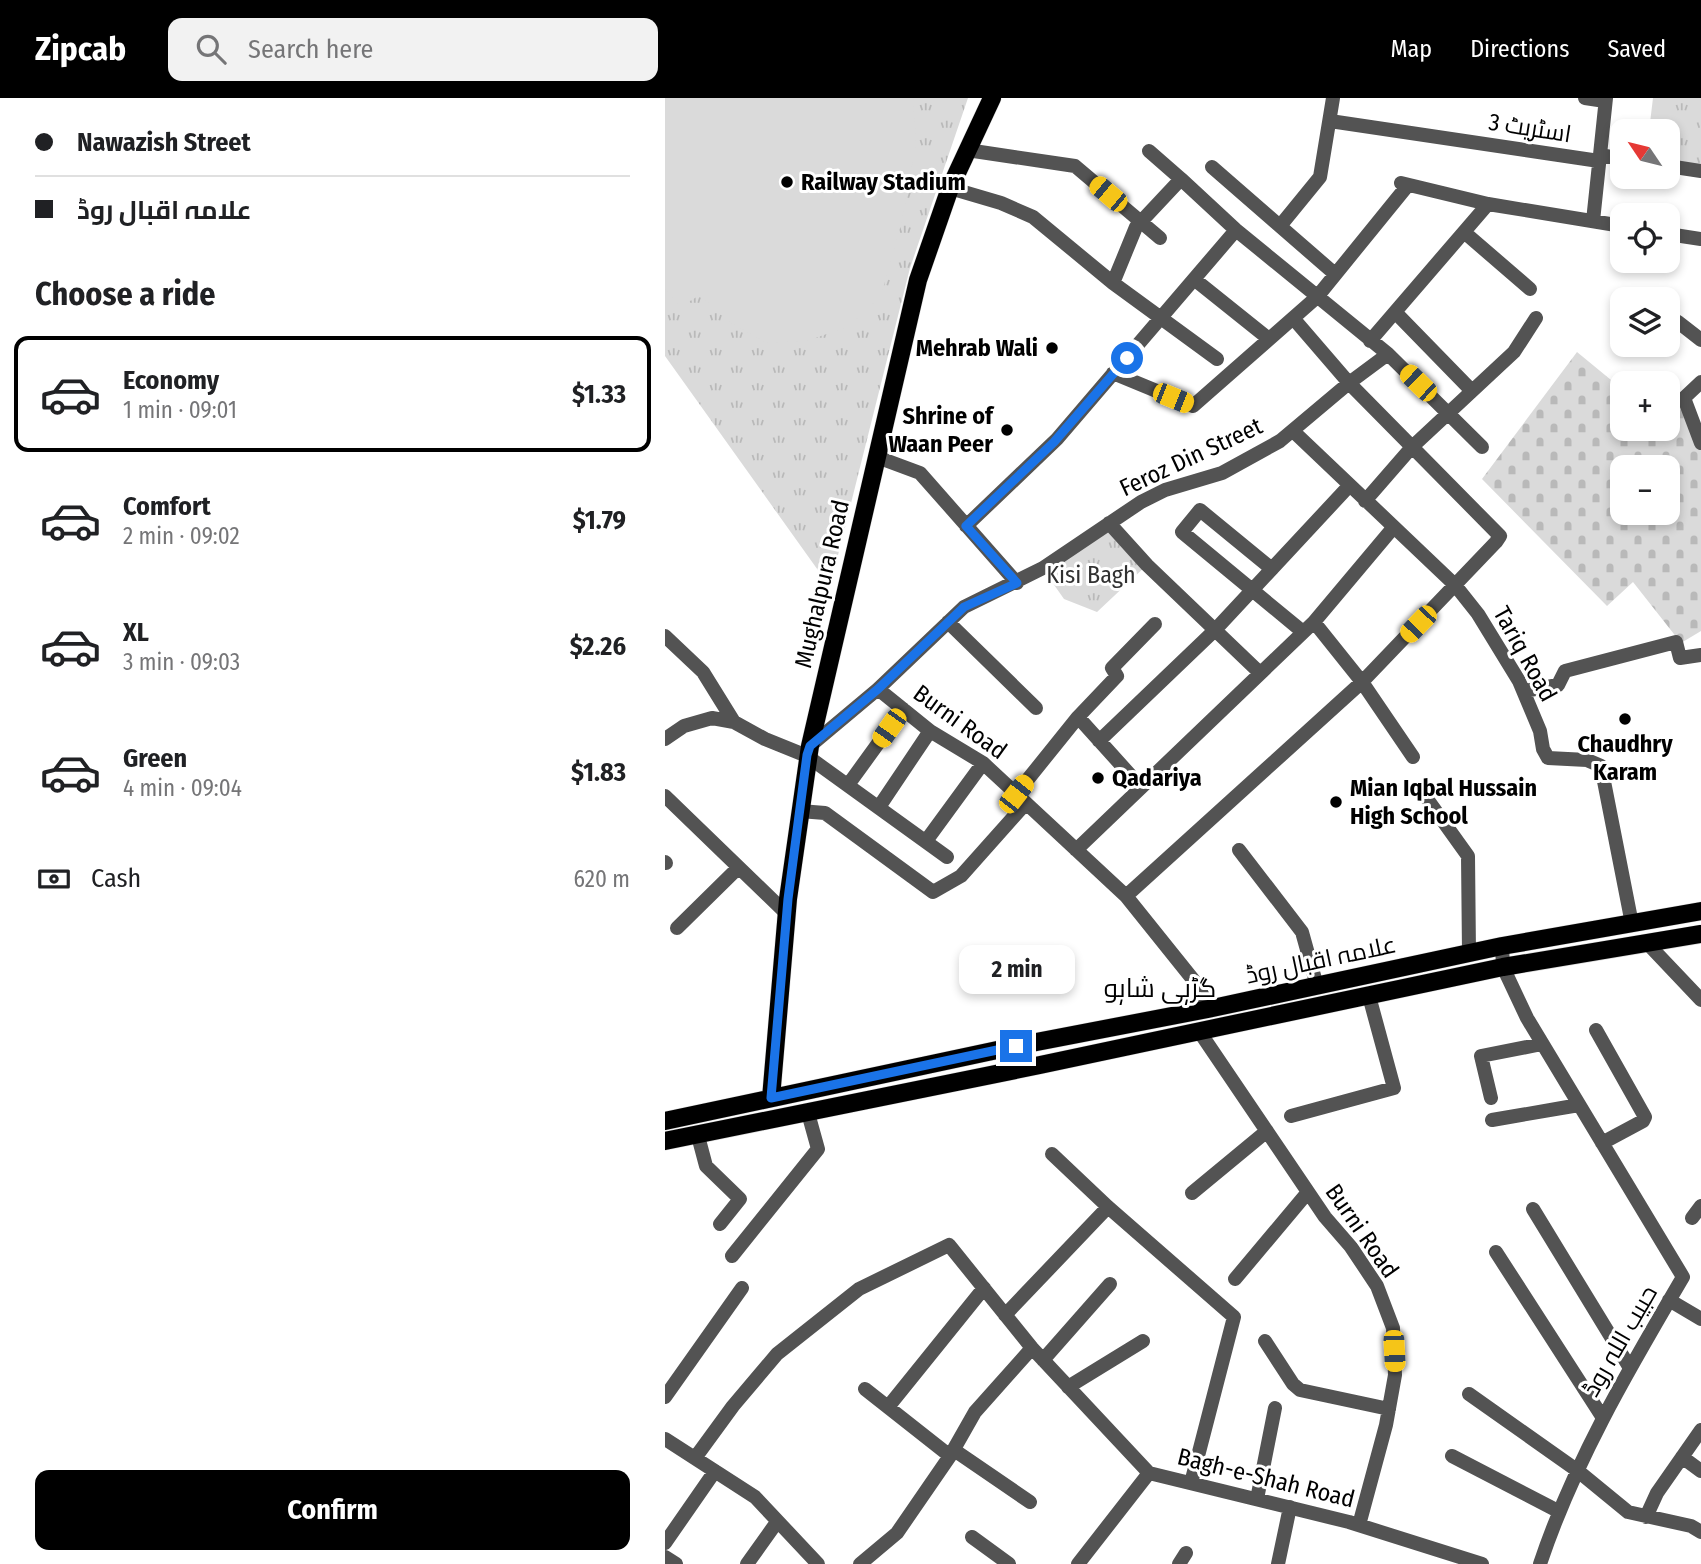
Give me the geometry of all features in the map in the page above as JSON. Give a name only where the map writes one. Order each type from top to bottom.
[{"type":"main road","name":"Mughalpura Road","points":[[771,1098],[787,914],[809,750],[918,280],[950,188],[992,98]]},
{"type":"main road","name":"علامہ اقبال روڈ","points":[[665,1121],[1502,946],[1701,911]]},
{"type":"main road","name":"علامہ اقبال روڈ","points":[[665,1141],[1503,967],[1701,934]]},
{"type":"main road","points":[[1036,1042],[1040,1065]]},
{"type":"street","points":[[1280,226],[1320,177],[1333,98]]},
{"type":"street","points":[[1585,98],[1605,100],[1593,221]]},
{"type":"street","name":"اسٹریٹ 3","points":[[1330,121],[1610,158]]},
{"type":"street","points":[[967,150],[1076,166],[1160,238]]},
{"type":"street","points":[[1149,152],[1236,230],[1388,354],[1482,447]]},
{"type":"street","points":[[1212,167],[1335,274]]},
{"type":"street","points":[[1680,168],[1701,171]]},
{"type":"street","points":[[1113,283],[1136,227],[1181,179]]},
{"type":"street","points":[[1113,373],[1193,407],[1317,297],[1404,184],[1488,204],[1610,224]]},
{"type":"street","points":[[950,188],[1000,203],[1033,217],[1113,283],[1217,359]]},
{"type":"street","points":[[1370,341],[1488,204]]},
{"type":"street","points":[[966,526],[1054,442],[1236,230]]},
{"type":"street","points":[[1464,232],[1530,289]]},
{"type":"street","points":[[1680,236],[1701,239]]},
{"type":"street","points":[[1194,279],[1269,339]]},
{"type":"street","points":[[1395,312],[1472,391]]},
{"type":"street","points":[[1126,897],[1362,682],[1500,536],[1349,383],[1293,318]]},
{"type":"street","points":[[1365,501],[1412,447],[1514,352],[1536,318]]},
{"type":"street","points":[[1680,323],[1701,340]]},
{"type":"street","name":"Feroz Din Street","points":[[809,750],[964,607],[1043,568],[1109,523],[1165,490],[1204,480],[1280,442],[1349,383],[1388,354]]},
{"type":"street","points":[[1701,382],[1684,398],[1701,443]]},
{"type":"street","name":"Tariq Road","points":[[1293,431],[1455,585],[1478,614],[1524,691],[1548,758],[1587,760],[1601,766],[1632,924]]},
{"type":"street","points":[[877,457],[920,473],[1017,583]]},
{"type":"street","points":[[1100,741],[1215,630],[1349,486]]},
{"type":"street","points":[[1272,569],[1200,510],[1182,532],[1252,591],[1309,627],[1362,682],[1413,757]]},
{"type":"street","points":[[1109,523],[1147,565],[1260,674]]},
{"type":"street","points":[[1076,850],[1309,627],[1393,528]]},
{"type":"street","points":[[948,622],[1036,708]]},
{"type":"street","points":[[800,811],[825,813],[933,892],[961,876],[1021,799],[1078,717],[1117,676],[1112,668],[1155,624]]},
{"type":"street","points":[[665,636],[703,672],[734,722]]},
{"type":"street","points":[[1524,691],[1558,685],[1565,671],[1676,642],[1680,658],[1701,655]]},
{"type":"street","name":"Burni Road","points":[[878,689],[930,732],[983,763],[1126,897],[1199,987],[1208,1009]]},
{"type":"street","points":[[848,785],[903,709]]},
{"type":"street","points":[[1078,717],[1141,787]]},
{"type":"street","points":[[665,738],[684,726],[712,718],[734,722],[765,739],[809,750],[848,785],[947,857]]},
{"type":"street","points":[[879,807],[930,732]]},
{"type":"street","points":[[926,841],[983,763]]},
{"type":"street","points":[[665,796],[787,914]]},
{"type":"street","points":[[1425,796],[1468,856],[1469,953]]},
{"type":"street","points":[[1239,850],[1302,932],[1317,986]]},
{"type":"street","points":[[677,928],[739,867]]},
{"type":"street","points":[[1647,943],[1701,999]]},
{"type":"street","points":[[1502,946],[1503,967]]},
{"type":"street","name":"حبیب اللہ روڈ","points":[[1503,967],[1542,1044],[1683,1277],[1603,1418],[1559,1511],[1540,1564]]},
{"type":"street","points":[[1291,1116],[1394,1088],[1369,996]]},
{"type":"street","points":[[1596,1030],[1645,1117],[1643,1121],[1602,1143]]},
{"type":"street","name":"Burni Road","points":[[1199,1031],[1325,1217],[1351,1247],[1377,1286],[1393,1328],[1395,1375],[1389,1409],[1359,1525]]},
{"type":"street","points":[[1491,1098],[1481,1056],[1542,1044]]},
{"type":"street","points":[[1492,1121],[1579,1105]]},
{"type":"street","points":[[732,1256],[818,1149],[808,1113]]},
{"type":"street","points":[[1192,1193],[1267,1131]]},
{"type":"street","points":[[698,1136],[706,1166],[740,1199],[720,1224]]},
{"type":"street","points":[[1052,1154],[1108,1207],[1234,1317],[1191,1483]]},
{"type":"street","points":[[1235,1279],[1308,1192]]},
{"type":"street","points":[[1005,1315],[1108,1207]]},
{"type":"street","points":[[1534,1209],[1630,1368]]},
{"type":"street","points":[[695,1458],[733,1406],[777,1354],[859,1289],[949,1245],[1032,1348],[1149,1473]]},
{"type":"street","points":[[1496,1252],[1603,1418]]},
{"type":"street","points":[[1043,1360],[1110,1284]]},
{"type":"street","points":[[665,1397],[742,1288]]},
{"type":"street","points":[[888,1407],[984,1288]]},
{"type":"street","points":[[1669,1300],[1701,1319]]},
{"type":"street","points":[[1068,1387],[1143,1341]]},
{"type":"street","points":[[1265,1341],[1293,1384],[1300,1390],[1389,1409]]},
{"type":"street","points":[[860,1564],[897,1533],[952,1453],[975,1412],[1032,1348]]},
{"type":"street","points":[[865,1389],[952,1453],[1030,1502]]},
{"type":"street","points":[[1469,1394],[1578,1471],[1621,1508],[1646,1517],[1691,1526],[1701,1532]]},
{"type":"street","points":[[1257,1499],[1275,1408]]},
{"type":"street","points":[[1646,1517],[1657,1493],[1701,1430]]},
{"type":"street","points":[[665,1439],[764,1505],[818,1564]]},
{"type":"street","points":[[1452,1455],[1559,1511]]},
{"type":"street","points":[[1682,1457],[1701,1471]]},
{"type":"street","points":[[665,1543],[715,1471]]},
{"type":"street","name":"Bagh-e-Shah Road","points":[[1078,1564],[1149,1473],[1359,1525],[1482,1564]]},
{"type":"street","points":[[1278,1564],[1290,1507]]},
{"type":"street","points":[[747,1564],[777,1522]]},
{"type":"street","points":[[972,1536],[1009,1564]]},
{"type":"street","points":[[665,1557],[676,1564]]},
{"type":"green space","points":[[665,98],[968,98],[910,268],[830,587],[665,356]]},
{"type":"green space","name":"Railway Stadium","points":[[665,98],[913,98],[916,142],[902,221],[881,296],[849,326],[807,341],[767,343],[728,321],[700,295],[680,307],[665,289]]},
{"type":"green space","points":[[1653,98],[1701,98],[1701,171],[1680,168],[1680,119],[1650,119]]},
{"type":"green space","points":[[1577,352],[1610,379],[1610,441],[1680,441],[1680,400],[1684,398],[1701,440],[1701,631],[1681,643],[1633,582],[1607,606],[1482,479]]},
{"type":"green space","name":"Kisi Bagh","points":[[1109,523],[1147,565],[1097,612],[1064,599],[1045,572]]},
{"type":"place","name":"Railway Stadium","points":[[787,182]]},
{"type":"place","name":"Mehrab Wali","points":[[1052,348]]},
{"type":"place","name":"Shrine of Waan Peer","points":[[1007,430]]},
{"type":"place","name":"Chaudhry Karam","points":[[1625,719]]},
{"type":"place","name":"Qadariya","points":[[1098,778]]},
{"type":"place","name":"Mian Iqbal Hussain High School","points":[[1336,802]]},
{"type":"district","name":"گڑہی شاہو","points":[[1160,988]]},
{"type":"route","points":[[1016,1046],[771,1098],[788,899],[807,755],[810,746],[878,689],[964,607],[1017,583],[966,526],[1054,442],[1127,358]]}]
